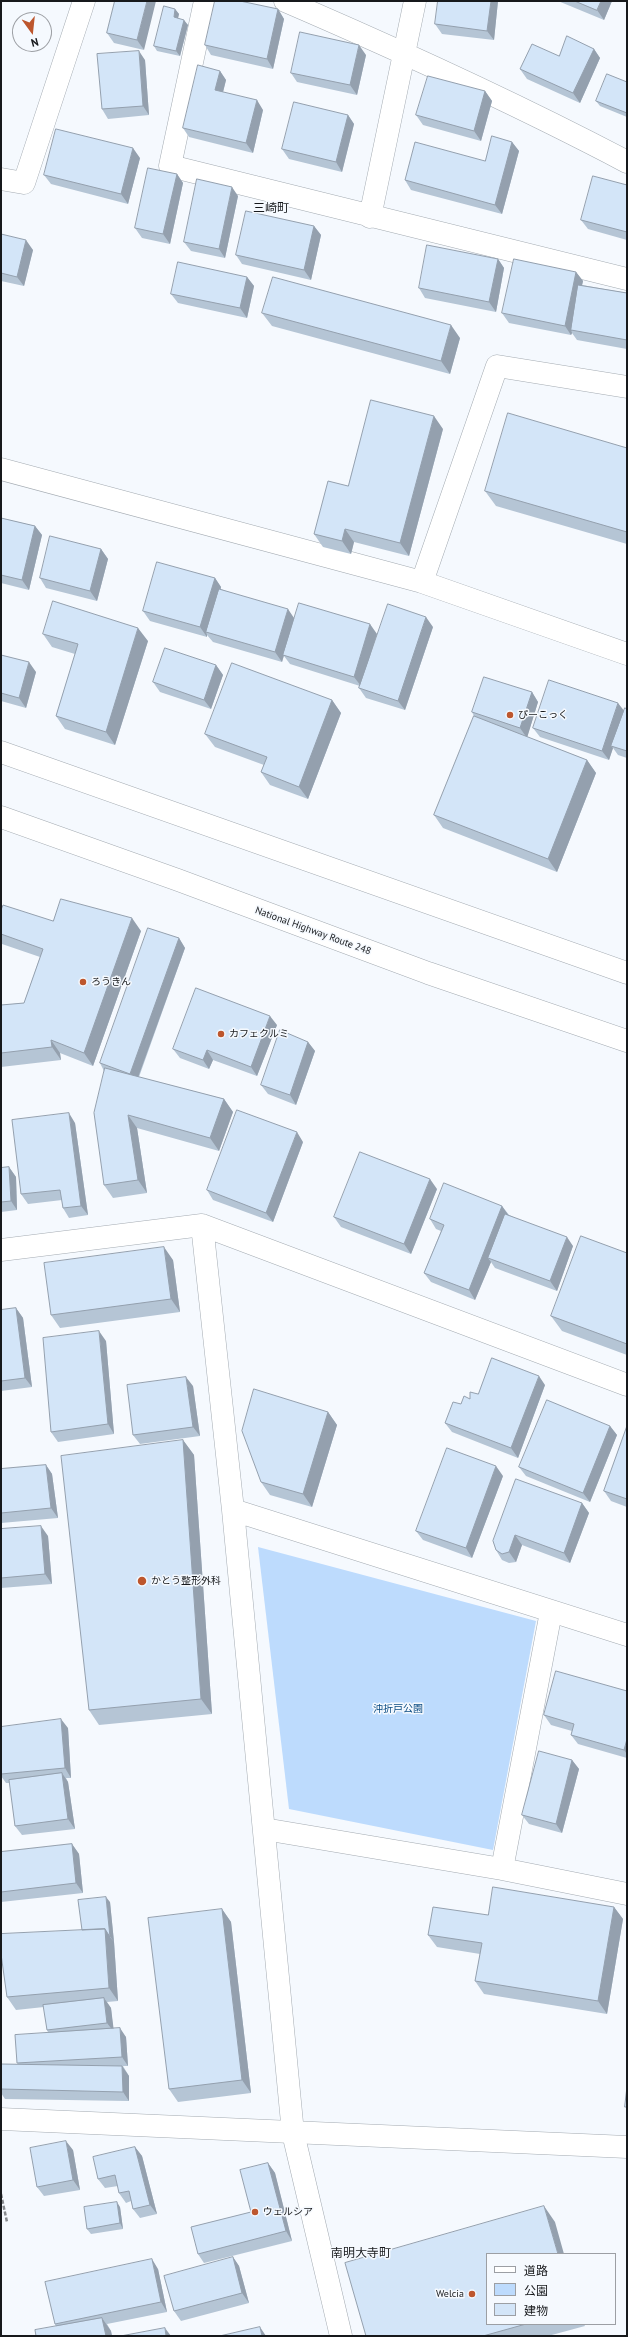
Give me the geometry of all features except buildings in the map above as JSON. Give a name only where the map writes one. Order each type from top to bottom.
[{"type":"main road","points":[[1,180],[24,183],[84,1]]},
{"type":"main road","points":[[205,1],[170,166],[370,217],[627,279]]},
{"type":"main road","points":[[285,1],[405,53],[543,118],[627,162]]},
{"type":"main road","points":[[370,217],[415,1]]},
{"type":"main road","points":[[422,582],[497,366],[627,387]]},
{"type":"main road","points":[[1,469],[422,582],[627,654]]},
{"type":"main road","points":[[1,752],[627,973]]},
{"type":"main road","name":"National Highway Route 248","points":[[1,818],[178,880],[428,973],[627,1041]]},
{"type":"main road","points":[[1,1250],[202,1225],[627,1385]]},
{"type":"main road","points":[[202,1225],[233,1510],[293,2133],[341,2336]]},
{"type":"main road","points":[[233,1510],[627,1635]]},
{"type":"main road","points":[[502,1869],[551,1612]]},
{"type":"main road","points":[[264,1829],[502,1869],[627,1894]]},
{"type":"main road","points":[[1,2119],[627,2147]]},
{"type":"path","points":[[1,2194],[7,2222]]},
{"type":"green space","name":"沖折戸公園","points":[[258,1547],[536,1621],[493,1850],[289,1809]]},
{"type":"place","name":"ぴーこっく","points":[[510,715]]},
{"type":"place","name":"ろうきん","points":[[83,982]]},
{"type":"place","name":"カフェクルミ","points":[[221,1034]]},
{"type":"place","name":"かとう整形外科","points":[[142,1581]]},
{"type":"place","name":"ウェルシア","points":[[255,2212]]},
{"type":"place","name":"Welcia","points":[[472,2294]]},
{"type":"district","name":"三崎町","points":[[271,209]]},
{"type":"district","name":"南明大寺町","points":[[361,2254]]}]
